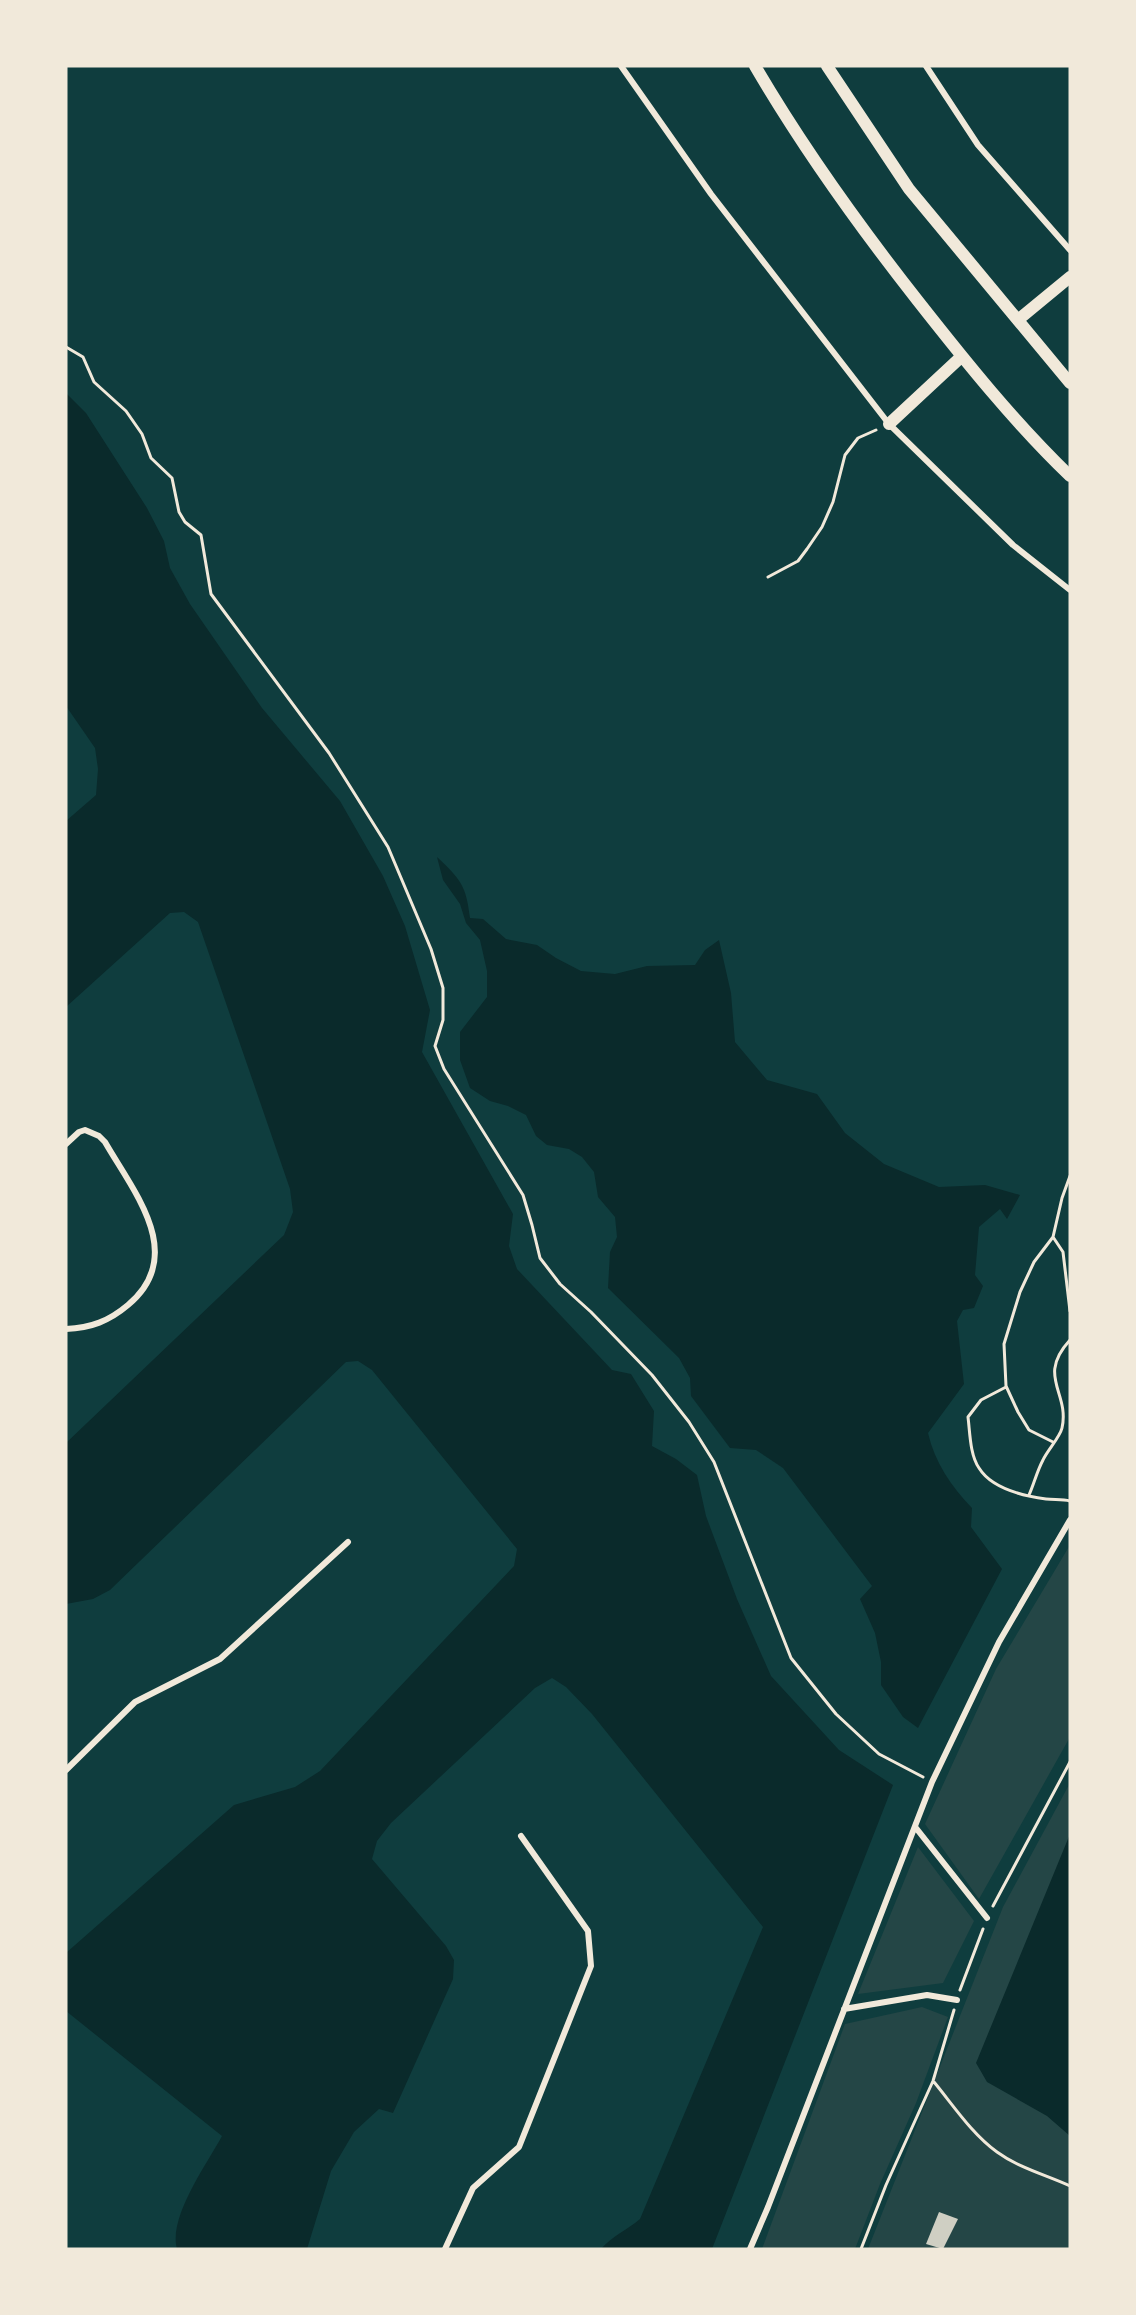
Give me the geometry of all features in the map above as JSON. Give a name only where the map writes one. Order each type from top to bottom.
[{"type":"highway","points":[[755,66],[775,101],[870,241],[961,357],[1032,440],[1070,476]]},
{"type":"highway","points":[[827,66],[909,189],[1070,383]]},
{"type":"highway","points":[[1018,320],[1070,277]]},
{"type":"highway","points":[[889,424],[961,357]]},
{"type":"street","points":[[621,66],[711,194],[889,424],[1013,545],[1070,590]]},
{"type":"street","points":[[926,66],[978,145],[1070,250]]},
{"type":"street","points":[[66,1144],[79,1132],[85,1130],[99,1136],[105,1142],[145,1210],[153,1232],[156,1257],[150,1276],[136,1299],[113,1318],[87,1328],[66,1329]]},
{"type":"street","points":[[750,2249],[932,1782],[999,1642],[1070,1520]]},
{"type":"street","points":[[66,1770],[135,1702],[220,1659],[348,1542]]},
{"type":"street","points":[[916,1828],[987,1918]]},
{"type":"street","points":[[445,2249],[473,2188],[519,2147],[591,1966],[588,1931],[521,1836]]},
{"type":"street","points":[[844,2009],[927,1995],[957,2000]]},
{"type":"path","points":[[66,347],[83,357],[94,382],[126,411],[142,434],[151,458],[172,478],[179,512],[185,522],[201,535],[211,594],[329,753],[387,847],[431,949],[443,988],[443,1020],[435,1046],[444,1070],[523,1195],[540,1258],[560,1284],[591,1312],[652,1375],[689,1422],[714,1462],[791,1658],[836,1714],[879,1754],[932,1782]]},
{"type":"path","points":[[768,577],[798,561],[822,527],[832,502],[845,455],[858,438],[889,424]]},
{"type":"path","points":[[1053,1442],[1029,1430],[1018,1412],[1006,1386],[1004,1344],[1011,1316],[1034,1262],[1053,1237],[1062,1198],[1070,1176]]},
{"type":"path","points":[[1053,1237],[1063,1252],[1070,1311]]},
{"type":"path","points":[[1029,1495],[1042,1461],[1062,1429],[1062,1408],[1053,1373],[1060,1350],[1070,1340]]},
{"type":"path","points":[[1006,1386],[981,1400],[968,1417],[970,1438],[978,1467],[992,1483],[1046,1499],[1070,1501]]},
{"type":"path","points":[[933,2081],[996,2152],[1017,2164],[1070,2186]]},
{"type":"shaded area","points":[[66,393],[86,413],[147,508],[164,541],[170,568],[190,604],[262,708],[340,801],[383,876],[405,926],[430,1010],[422,1052],[513,1214],[509,1246],[517,1269],[612,1370],[631,1374],[654,1411],[652,1446],[676,1459],[697,1475],[706,1516],[737,1599],[771,1676],[839,1750],[893,1785],[712,2249],[601,2249],[640,2219],[763,1927],[592,1714],[566,1687],[552,1678],[535,1688],[391,1823],[377,1841],[372,1859],[446,1946],[454,1960],[453,1979],[393,2113],[379,2109],[354,2132],[331,2171],[307,2249],[177,2249],[178,2222],[183,2207],[222,2136],[66,2011],[66,1953],[234,1805],[295,1787],[320,1771],[514,1566],[517,1549],[372,1370],[358,1361],[346,1362],[110,1590],[93,1599],[66,1604],[66,1443],[284,1235],[293,1212],[290,1189],[198,922],[184,912],[170,913],[66,1007],[66,821],[96,795],[98,769],[95,748],[66,706]]},
{"type":"shaded area","points":[[437,857],[461,884],[467,898],[470,918],[483,919],[506,939],[537,945],[581,971],[615,974],[647,966],[695,965],[705,950],[719,940],[731,993],[735,1042],[767,1080],[817,1094],[845,1133],[884,1164],[939,1187],[985,1185],[1020,1195],[1007,1219],[1000,1209],[979,1227],[975,1275],[983,1286],[974,1308],[963,1310],[957,1321],[964,1384],[928,1433],[945,1474],[972,1508],[971,1527],[1002,1569],[918,1728],[903,1717],[881,1685],[881,1662],[875,1633],[860,1599],[872,1586],[783,1468],[756,1450],[730,1448],[691,1396],[690,1378],[679,1358],[608,1288],[610,1252],[617,1237],[615,1217],[598,1197],[594,1172],[582,1157],[569,1149],[547,1145],[536,1136],[526,1115],[508,1106],[490,1101],[470,1088],[460,1060],[460,1032],[487,997],[487,971],[480,940],[466,923],[460,904],[443,880]]},
{"type":"shaded area","points":[[1070,1545],[1070,1737],[979,1899],[925,1824],[996,1669]]},
{"type":"shaded area","points":[[1070,1783],[1070,2249],[868,2249],[1003,1907]]},
{"type":"shaded area","points":[[1070,1834],[1070,2136],[1047,2116],[987,2082],[976,2063]]},
{"type":"shaded area","points":[[918,1847],[974,1921],[943,1983],[858,1994]]},
{"type":"shaded area","points":[[922,2007],[948,2017],[916,2103],[880,2184],[855,2249],[762,2249],[845,2024]]},
{"type":"building","points":[[939,2212],[958,2219],[943,2249],[926,2244]]}]
